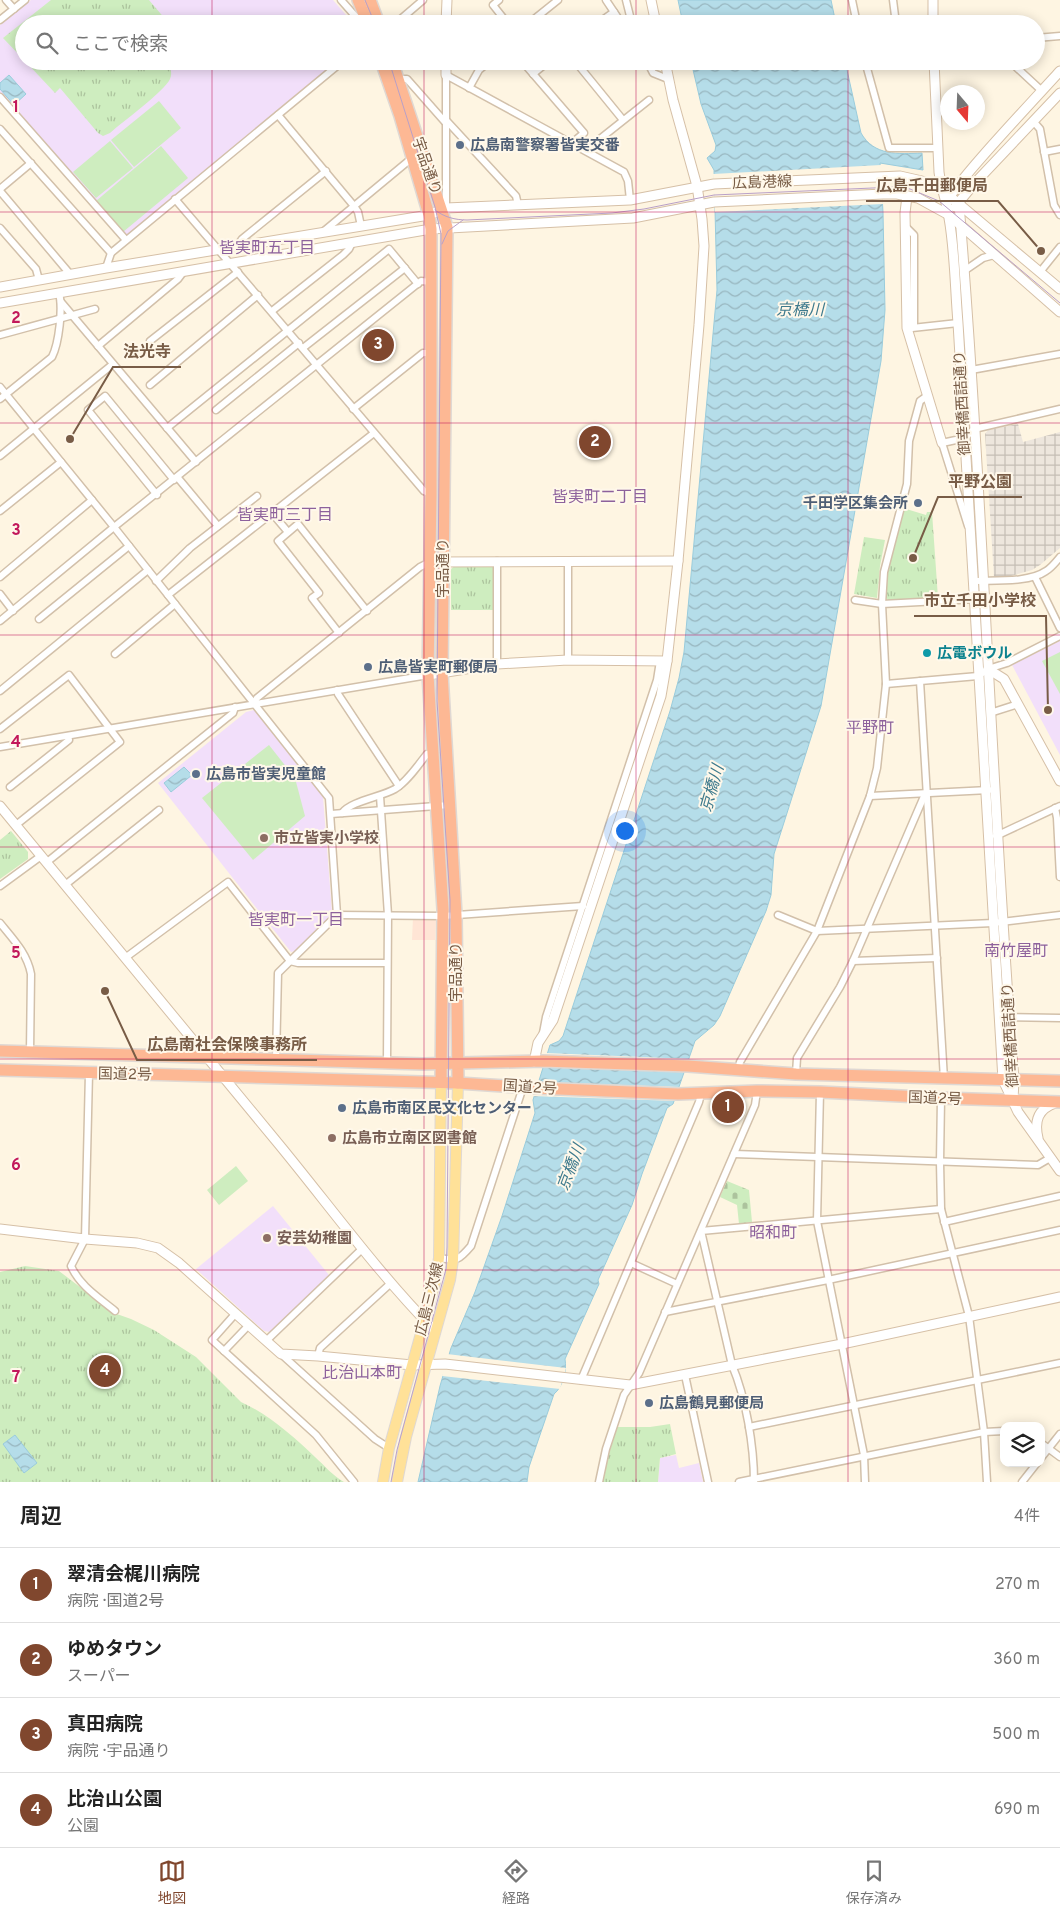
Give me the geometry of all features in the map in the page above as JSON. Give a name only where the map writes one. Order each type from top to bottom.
[{"type":"highway","points":[[358,0],[364,15]]},
{"type":"highway","points":[[370,0],[376,15]]},
{"type":"highway","name":"宇品通り","points":[[384,70],[429,215],[431,229],[432,353],[428,675],[443,916],[441,1082]]},
{"type":"highway","name":"宇品通り","points":[[395,70],[444,208],[446,228],[442,673],[456,915],[458,1082]]},
{"type":"highway","name":"国道2号","points":[[0,1051],[441,1064],[539,1062],[688,1066],[796,1074],[1060,1081]]},
{"type":"highway","name":"国道2号","points":[[0,1070],[458,1082],[535,1088],[678,1094],[757,1091],[820,1092],[1060,1102]]},
{"type":"main road","name":"広島三次線","points":[[383,1482],[389,1448],[435,1283],[439,1258],[441,1082]]},
{"type":"main road","name":"広島三次線","points":[[397,1482],[406,1437],[450,1280],[453,1260],[458,1082]]},
{"type":"street","points":[[6,0],[14,9]]},
{"type":"street","points":[[0,20],[25,0]]},
{"type":"street","points":[[341,0],[354,15]]},
{"type":"street","points":[[406,15],[423,0]]},
{"type":"street","points":[[446,0],[446,15]]},
{"type":"street","points":[[498,0],[493,5],[501,15]]},
{"type":"street","points":[[539,15],[558,0]]},
{"type":"street","points":[[606,0],[616,15]]},
{"type":"street","points":[[626,0],[630,15]]},
{"type":"street","points":[[651,0],[654,15]]},
{"type":"street","points":[[852,0],[855,15]]},
{"type":"street","points":[[893,0],[895,15]]},
{"type":"street","points":[[933,0],[933,15]]},
{"type":"street","points":[[610,15],[614,12]]},
{"type":"street","points":[[1045,37],[1060,36]]},
{"type":"street","points":[[106,268],[111,253],[333,70]]},
{"type":"street","points":[[444,208],[446,70]]},
{"type":"street","points":[[469,88],[479,70]]},
{"type":"street","points":[[530,70],[584,133],[572,143]]},
{"type":"street","points":[[533,74],[538,70]]},
{"type":"street","points":[[582,70],[623,120]]},
{"type":"street","points":[[652,70],[653,73],[668,79]]},
{"type":"street","points":[[539,1062],[538,1043],[553,1020],[660,696],[678,562],[704,246],[697,186],[666,70]]},
{"type":"street","points":[[867,70],[889,148],[938,148]]},
{"type":"street","points":[[934,70],[941,189],[949,215]]},
{"type":"street","points":[[1019,70],[1042,91]]},
{"type":"street","points":[[949,215],[950,196],[1060,71]]},
{"type":"street","points":[[446,75],[624,172],[628,181],[630,200]]},
{"type":"street","points":[[398,79],[406,79],[516,196],[518,205]]},
{"type":"street","points":[[949,215],[973,185],[1060,92]]},
{"type":"street","points":[[0,97],[126,240]]},
{"type":"street","points":[[586,150],[648,100]]},
{"type":"street","points":[[278,115],[354,206],[358,212],[361,226]]},
{"type":"street","points":[[1034,121],[1040,130],[1051,194],[1054,205],[1060,215]]},
{"type":"street","points":[[0,128],[111,253]]},
{"type":"street","points":[[1044,152],[1060,149]]},
{"type":"street","points":[[323,232],[412,158]]},
{"type":"street","points":[[31,163],[0,190],[70,274]]},
{"type":"street","points":[[237,246],[242,238],[326,171]]},
{"type":"street","name":"広島港線","points":[[0,287],[429,215],[444,208],[630,200],[714,184],[900,176],[913,178],[941,189],[1060,289]]},
{"type":"street","points":[[1051,194],[1060,192]]},
{"type":"street","name":"広島港線","points":[[0,303],[60,297],[184,271],[431,229],[633,218],[714,202],[883,194],[918,198],[949,215],[1060,312]]},
{"type":"street","points":[[907,196],[906,226],[911,328],[927,396],[970,532]]},
{"type":"street","points":[[176,199],[353,409],[424,490],[431,494]]},
{"type":"street","name":"御幸橋西詰通り","points":[[958,204],[964,271],[965,438],[970,532],[978,581]]},
{"type":"street","name":"御幸橋西詰通り","points":[[949,215],[958,323],[974,428],[979,599],[978,676],[990,790],[1008,1080],[1018,1112],[1060,1171]]},
{"type":"street","points":[[0,228],[36,269],[39,280]]},
{"type":"street","points":[[272,311],[343,255],[352,243]]},
{"type":"street","points":[[1040,272],[1060,248]]},
{"type":"street","points":[[167,428],[287,329],[389,249],[418,284]]},
{"type":"street","points":[[964,271],[983,258],[994,256]]},
{"type":"street","points":[[216,410],[405,268]]},
{"type":"street","points":[[98,346],[178,279],[184,271]]},
{"type":"street","points":[[150,340],[238,272]]},
{"type":"street","points":[[0,621],[114,527],[157,495],[418,284],[421,282],[432,282]]},
{"type":"street","points":[[150,385],[258,295]]},
{"type":"street","points":[[60,297],[73,316],[196,462]]},
{"type":"street","points":[[3,396],[52,357],[56,350],[60,297]]},
{"type":"street","points":[[0,335],[95,309]]},
{"type":"street","points":[[911,328],[958,323]]},
{"type":"street","points":[[353,409],[423,353],[432,353]]},
{"type":"street","points":[[965,371],[1060,354]]},
{"type":"street","points":[[0,456],[113,364]]},
{"type":"street","points":[[0,387],[3,396],[34,428],[329,798],[337,915]]},
{"type":"street","points":[[157,495],[88,410],[104,396],[218,526]]},
{"type":"street","points":[[738,1070],[740,1062],[818,931],[870,796],[876,768],[886,684],[882,604],[885,563],[906,484],[909,441],[920,401],[927,396]]},
{"type":"street","points":[[942,443],[965,438],[974,428],[1060,409]]},
{"type":"street","points":[[168,595],[374,433]]},
{"type":"street","points":[[0,511],[61,462]]},
{"type":"street","points":[[156,581],[190,548],[257,496]]},
{"type":"street","points":[[0,577],[92,500]]},
{"type":"street","points":[[272,513],[288,532]]},
{"type":"street","points":[[339,633],[312,598],[319,593],[278,541],[298,524],[367,611]]},
{"type":"street","points":[[39,619],[129,546]]},
{"type":"street","points":[[978,581],[1015,580],[1035,576],[1047,571],[1060,557]]},
{"type":"street","points":[[497,561],[497,664]]},
{"type":"street","points":[[568,561],[568,660]]},
{"type":"street","points":[[254,703],[257,698],[420,567],[430,562],[678,562]]},
{"type":"street","points":[[0,691],[148,570]]},
{"type":"street","points":[[1035,576],[1060,628]]},
{"type":"street","points":[[0,594],[13,610]]},
{"type":"street","points":[[855,600],[882,604],[979,599]]},
{"type":"street","name":"御幸橋西詰通り","points":[[979,599],[988,669],[990,790]]},
{"type":"street","points":[[115,654],[174,604]]},
{"type":"street","points":[[886,684],[978,676],[988,669],[1007,663],[1060,636]]},
{"type":"street","points":[[0,747],[254,703],[497,664],[568,660],[664,661]]},
{"type":"street","points":[[542,1037],[546,1017],[664,661]]},
{"type":"street","points":[[988,669],[1004,679],[1060,781]]},
{"type":"street","points":[[0,729],[69,676],[120,742],[16,825]]},
{"type":"street","points":[[920,681],[944,1078]]},
{"type":"street","points":[[337,690],[399,786]]},
{"type":"street","points":[[990,713],[1018,704]]},
{"type":"street","points":[[0,886],[44,859],[233,713],[235,707]]},
{"type":"street","points":[[10,787],[69,740],[68,736]]},
{"type":"street","points":[[342,813],[346,807],[380,796],[399,786],[417,768],[427,754],[433,752]]},
{"type":"street","points":[[870,796],[990,790]]},
{"type":"street","points":[[796,1074],[797,1058],[840,987],[853,961],[926,793]]},
{"type":"street","points":[[380,796],[388,916],[387,1062]]},
{"type":"street","points":[[331,814],[450,804]]},
{"type":"street","points":[[0,806],[124,958],[224,1076],[391,1282],[435,1331]]},
{"type":"street","points":[[993,836],[1057,807],[1060,877]]},
{"type":"street","points":[[65,884],[159,810]]},
{"type":"street","points":[[124,958],[228,882],[290,961],[298,963],[387,963]]},
{"type":"street","points":[[276,1059],[278,973],[337,915],[443,916],[583,906]]},
{"type":"street","points":[[778,915],[818,931],[998,922],[1060,915]]},
{"type":"street","points":[[0,922],[24,952],[29,962],[31,974],[30,1052]]},
{"type":"street","name":"御幸橋西詰通り","points":[[998,922],[1009,1017],[1008,1080]]},
{"type":"street","points":[[853,961],[937,958]]},
{"type":"street","points":[[1009,1017],[1060,1018]]},
{"type":"street","points":[[89,1073],[85,1239],[71,1266],[76,1277],[84,1287],[114,1311]]},
{"type":"street","points":[[439,1258],[453,1260],[461,1258],[471,1246],[523,1087]]},
{"type":"street","points":[[599,1482],[606,1449],[624,1396],[639,1373],[702,1231],[755,1105],[757,1091]]},
{"type":"street","points":[[820,1092],[817,1221],[855,1407],[864,1456],[865,1482]]},
{"type":"street","points":[[581,1380],[701,1094]]},
{"type":"street","points":[[941,1098],[941,1209],[969,1316],[984,1432],[987,1482]]},
{"type":"street","points":[[1038,1140],[1036,1120],[1040,1112],[1046,1106],[1060,1102]]},
{"type":"street","points":[[734,1154],[1038,1165],[1050,1158]]},
{"type":"street","points":[[944,1222],[1060,1196]]},
{"type":"street","points":[[702,1231],[941,1209]]},
{"type":"street","points":[[0,1229],[85,1239],[137,1242],[158,1248],[179,1262],[375,1439],[389,1448]]},
{"type":"street","points":[[665,1312],[828,1280],[1060,1230]]},
{"type":"street","points":[[702,1231],[732,1365],[749,1427],[754,1480]]},
{"type":"street","points":[[266,1340],[363,1248]]},
{"type":"street","points":[[631,1263],[677,1284]]},
{"type":"street","points":[[318,1356],[320,1348],[391,1282]]},
{"type":"street","points":[[281,1354],[412,1365],[445,1364],[563,1379],[630,1385],[842,1344],[1060,1297]]},
{"type":"street","points":[[236,1313],[212,1340],[316,1435],[354,1482]]},
{"type":"street","points":[[224,1351],[246,1328]]},
{"type":"street","points":[[749,1427],[1060,1364]]},
{"type":"street","points":[[685,1375],[708,1482]]},
{"type":"street","points":[[739,1482],[984,1432],[1000,1431]]},
{"type":"street","points":[[1045,1453],[1060,1434]]},
{"type":"street","points":[[1045,1446],[1060,1457]]},
{"type":"street","points":[[1022,1482],[1034,1467]]},
{"type":"shaded area","points":[[31,0],[333,0],[346,15],[15,15],[15,70],[329,70],[125,237],[0,93],[0,25]]},
{"type":"shaded area","points":[[1018,424],[1023,442],[1060,432],[1060,548],[1032,570],[1011,576],[994,577],[985,434],[988,430]]},
{"type":"shaded area","points":[[1060,641],[1060,755],[1012,665]]},
{"type":"shaded area","name":"市立皆実小学校","points":[[254,710],[323,797],[332,912],[331,916],[295,951],[291,952],[158,783],[246,712]]},
{"type":"shaded area","points":[[413,918],[436,918],[435,940],[412,940]]},
{"type":"shaded area","name":"安芸幼稚園","points":[[273,1206],[329,1275],[270,1332],[264,1331],[196,1269]]},
{"type":"shaded area","points":[[676,1455],[679,1468],[699,1463],[703,1482],[658,1482],[660,1458]]},
{"type":"green space","points":[[51,0],[149,0],[162,15],[32,15]]},
{"type":"green space","points":[[15,28],[15,51],[3,38]]},
{"type":"green space","points":[[33,70],[171,70],[171,72],[170,79],[152,99],[110,133],[103,136],[98,133],[60,88],[55,93]]},
{"type":"green space","points":[[159,101],[181,128],[134,167],[111,140]]},
{"type":"green space","points":[[110,141],[133,168],[96,198],[73,172]]},
{"type":"green space","points":[[161,146],[188,178],[123,232],[96,201]]},
{"type":"green space","points":[[903,508],[926,515],[927,512],[932,512],[938,598],[888,600],[886,597],[893,541]]},
{"type":"green space","points":[[864,537],[885,540],[877,598],[854,594]]},
{"type":"green space","points":[[491,564],[494,568],[493,610],[451,610],[451,569],[456,565]]},
{"type":"green space","points":[[1060,652],[1060,694],[1042,661]]},
{"type":"green space","points":[[269,745],[295,778],[305,816],[253,860],[202,798]]},
{"type":"green space","points":[[11,831],[28,852],[28,859],[0,879],[0,840]]},
{"type":"green space","points":[[236,1166],[248,1181],[219,1205],[207,1190]]},
{"type":"green space","points":[[727,1181],[749,1190],[752,1222],[739,1224],[737,1205],[720,1197]]},
{"type":"green space","points":[[25,1266],[59,1271],[114,1313],[154,1330],[196,1357],[241,1402],[280,1426],[344,1482],[0,1482],[0,1272]]},
{"type":"green space","points":[[670,1424],[676,1454],[660,1458],[658,1482],[602,1482],[617,1427],[650,1427]]},
{"type":"water","points":[[678,0],[831,0],[834,15],[681,15]]},
{"type":"water","name":"京橋川","points":[[693,70],[847,70],[861,133],[866,141],[887,152],[904,154],[922,153],[923,170],[880,163],[885,310],[881,361],[821,706],[774,854],[771,895],[766,911],[720,1016],[714,1025],[695,1041],[673,1104],[667,1108],[632,1205],[565,1359],[564,1378],[554,1394],[529,1467],[527,1482],[418,1482],[440,1386],[451,1348],[475,1292],[502,1216],[535,1113],[533,1100],[550,1045],[559,1041],[563,1036],[670,711],[679,678],[684,652],[717,290],[714,170],[707,158],[715,151],[716,145],[701,104]]},
{"type":"water","points":[[9,75],[26,94],[14,105],[0,89],[0,83]]},
{"type":"water","points":[[184,767],[192,775],[171,792],[164,783]]},
{"type":"water","points":[[15,1435],[37,1463],[24,1473],[3,1444]]},
{"type":"pier","points":[[881,165],[883,204],[715,212],[713,174]]},
{"type":"pier","points":[[546,1053],[690,1059],[686,1072],[542,1067]]},
{"type":"pier","points":[[537,1082],[680,1087],[676,1101],[532,1096]]},
{"type":"pier","points":[[447,1354],[566,1368],[560,1389],[442,1376]]},
{"type":"tram line","points":[[365,0],[371,15]]},
{"type":"tram line","points":[[391,1482],[397,1450],[446,1269],[450,900],[437,701],[441,234],[435,207],[392,70]]},
{"type":"tram line","points":[[435,210],[450,218],[467,220],[612,213],[644,209],[714,195],[895,187],[910,189],[939,201],[1060,303]]},
{"type":"tram line","points":[[442,244],[448,231],[463,220]]},
{"type":"place","name":"広島南警察署皆実交番","points":[[460,145]]},
{"type":"place","name":"広島千田郵便局","points":[[1041,251]]},
{"type":"place","name":"真田病院","points":[[378,345]]},
{"type":"place","name":"法光寺","points":[[70,439]]},
{"type":"place","name":"ゆめタウン","points":[[595,442]]},
{"type":"place","name":"千田学区集会所","points":[[918,503]]},
{"type":"place","name":"平野公園","points":[[913,558]]},
{"type":"place","name":"広電ボウル","points":[[927,653]]},
{"type":"place","name":"広島皆実町郵便局","points":[[368,667]]},
{"type":"place","name":"市立千田小学校","points":[[1048,710]]},
{"type":"place","name":"広島市皆実児童館","points":[[196,774]]},
{"type":"place","name":"市立皆実小学校","points":[[264,838]]},
{"type":"place","name":"広島南社会保険事務所","points":[[105,991]]},
{"type":"place","name":"翠清会梶川病院","points":[[728,1107]]},
{"type":"place","name":"広島市南区民文化センター","points":[[342,1108]]},
{"type":"place","name":"広島市立南区図書館","points":[[332,1138]]},
{"type":"place","name":"安芸幼稚園","points":[[267,1238]]},
{"type":"place","name":"比治山公園","points":[[105,1371]]},
{"type":"place","name":"広島鶴見郵便局","points":[[649,1403]]},
{"type":"district","name":"皆実町五丁目","points":[[267,247]]},
{"type":"district","name":"皆実町二丁目","points":[[600,496]]},
{"type":"district","name":"皆実町三丁目","points":[[285,514]]},
{"type":"district","name":"平野町","points":[[870,727]]},
{"type":"district","name":"皆実町一丁目","points":[[296,919]]},
{"type":"district","name":"南竹屋町","points":[[1016,950]]},
{"type":"district","name":"昭和町","points":[[773,1232]]},
{"type":"district","name":"比治山本町","points":[[362,1372]]}]
